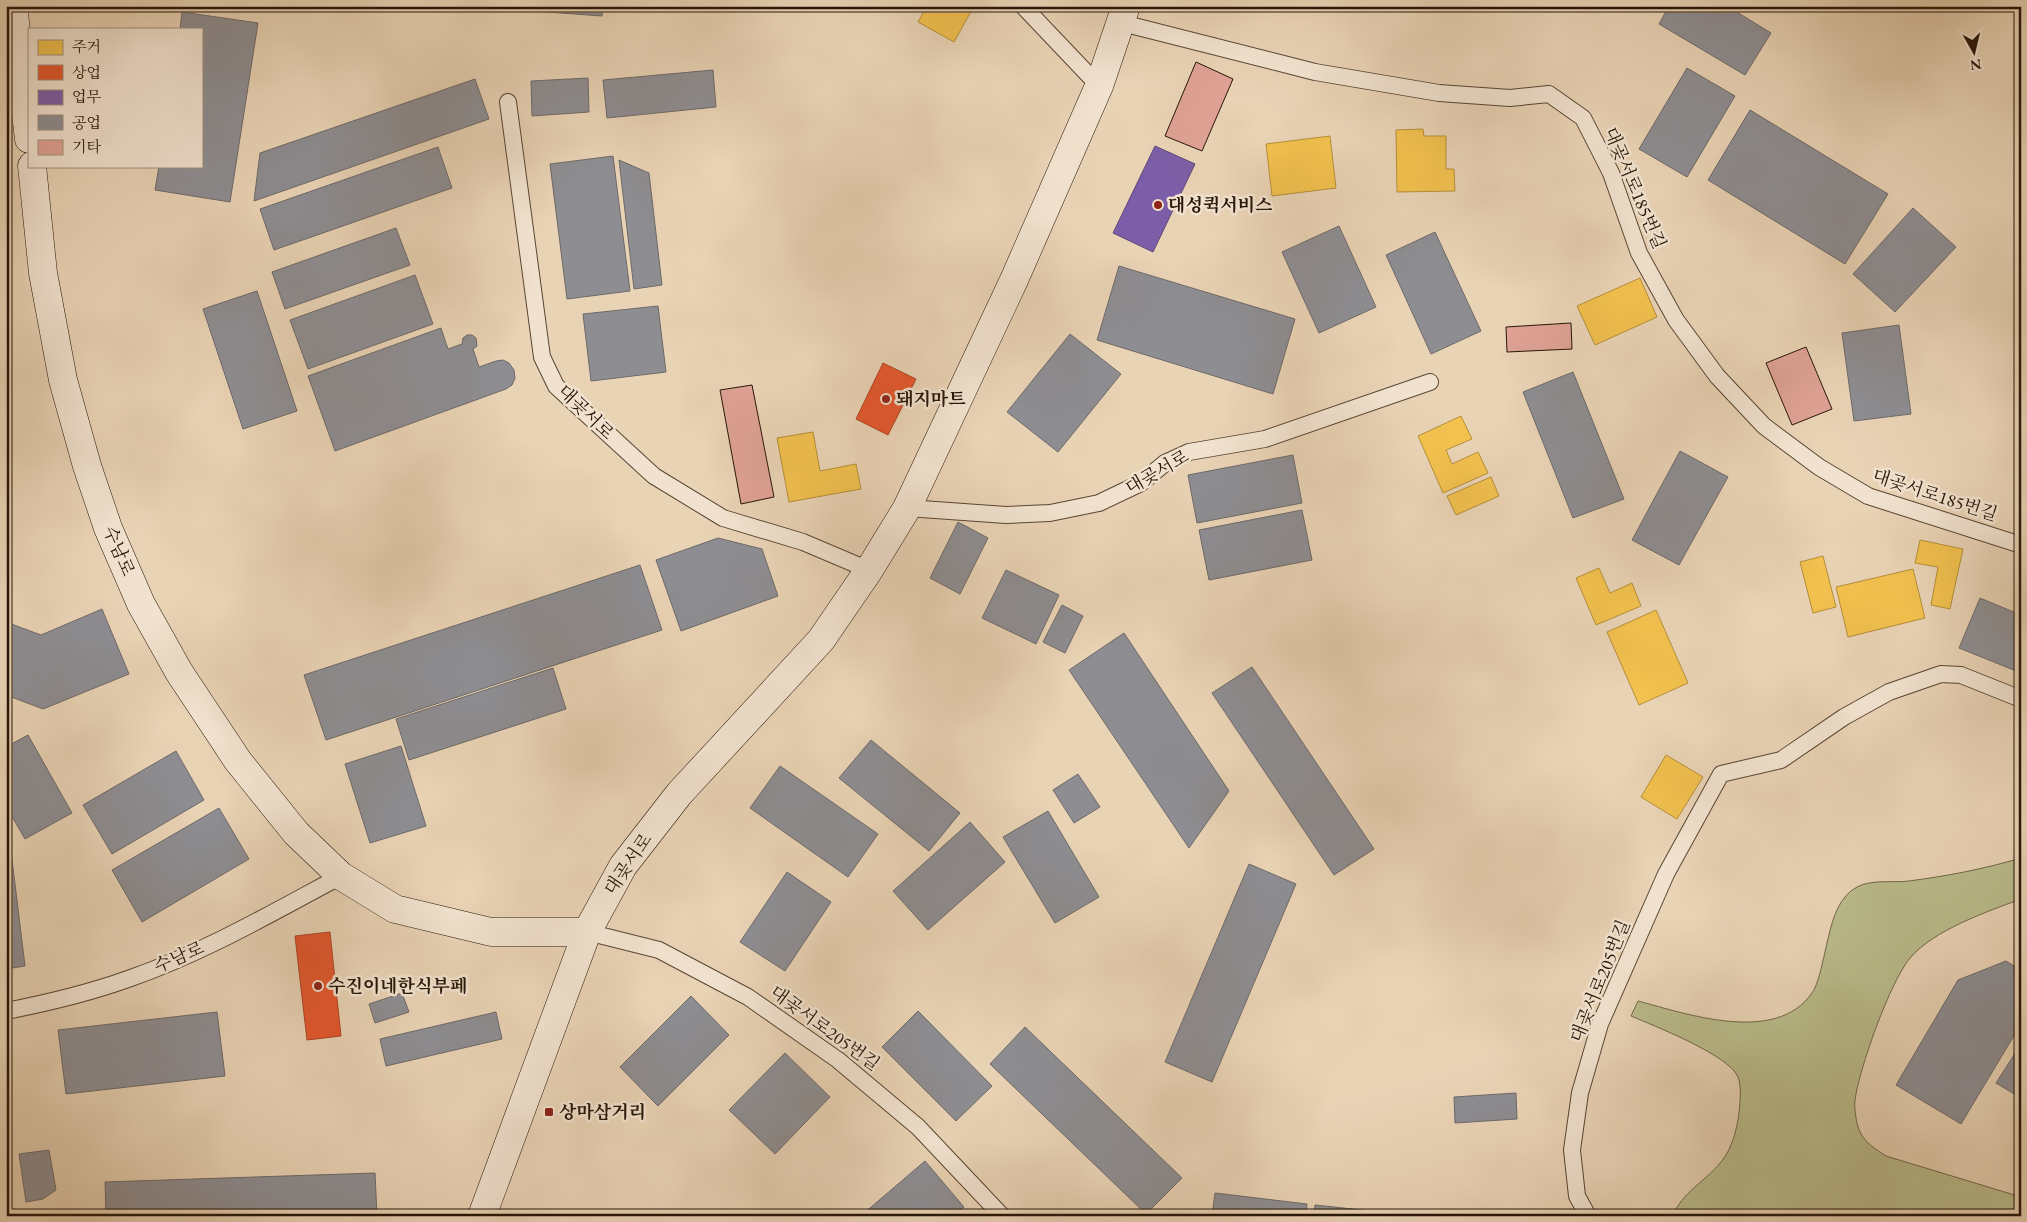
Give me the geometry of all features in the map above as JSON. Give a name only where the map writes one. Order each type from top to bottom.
[{"type":"street","points":[[13,6],[28,131]]},
{"type":"street","name":"대곶서로","points":[[482,1216],[586,932],[623,866],[679,794],[821,640],[869,570],[906,508],[1014,280],[1099,86],[1124,15]]},
{"type":"street","name":"수남로","points":[[32,168],[43,273],[64,380],[87,466],[108,528],[141,604],[174,664],[238,762],[296,833],[341,876],[395,909],[491,932],[586,932]]},
{"type":"lane","points":[[1023,6],[1099,86]]},
{"type":"lane","name":"대곶서로185번길","points":[[1124,15],[1315,72],[1439,93],[1510,98],[1549,94],[1583,118],[1611,173],[1639,253],[1676,320],[1717,376],[1764,426],[1819,467],[1868,496],[2021,545]]},
{"type":"lane","name":"대곶서로","points":[[508,102],[542,357],[556,386],[654,476],[723,518],[803,542],[869,570]]},
{"type":"lane","name":"대곶서로","points":[[906,508],[1006,515],[1050,513],[1099,503],[1140,483],[1165,463],[1189,452],[1265,439],[1430,382]]},
{"type":"lane","name":"대곶서로205번길","points":[[1588,1216],[1577,1196],[1572,1150],[1580,1093],[1600,1024],[1666,874],[1721,774],[1781,760],[1844,717],[1889,692],[1941,674],[1961,675],[2021,699]]},
{"type":"lane","name":"수남로","points":[[6,1011],[41,1004],[128,979],[230,936],[341,876]]},
{"type":"lane","name":"대곶서로205번길","points":[[586,932],[659,950],[748,997],[838,1060],[918,1127],[1002,1216]]},
{"type":"green space","points":[[2021,858],[2021,899],[1946,930],[1920,948],[1902,970],[1876,1026],[1862,1068],[1855,1110],[1858,1127],[1866,1141],[1886,1156],[2021,1197],[2021,1216],[1673,1216],[1682,1200],[1725,1157],[1733,1139],[1738,1119],[1740,1086],[1735,1072],[1715,1056],[1686,1040],[1631,1016],[1638,1001],[1705,1018],[1754,1022],[1777,1018],[1796,1009],[1812,993],[1820,974],[1835,914],[1846,896],[1857,887],[1869,883],[1909,881],[1951,874],[1993,866]]},
{"type":"building: 주거","points":[[927,6],[974,6],[954,42],[918,22]]},
{"type":"building: 주거","points":[[1423,129],[1424,136],[1446,136],[1446,169],[1454,169],[1455,191],[1397,192],[1396,130]]},
{"type":"building: 주거","points":[[1330,136],[1336,188],[1272,196],[1266,144]]},
{"type":"building: 주거","points":[[1640,278],[1657,317],[1595,345],[1577,306]]},
{"type":"building: 주거","points":[[1461,416],[1472,439],[1446,450],[1452,464],[1478,452],[1488,473],[1443,493],[1418,436]]},
{"type":"building: 주거","points":[[813,432],[820,471],[856,464],[861,489],[789,502],[777,438]]},
{"type":"building: 주거","points":[[1491,477],[1499,496],[1456,515],[1447,496]]},
{"type":"building: 주거","points":[[1920,540],[1963,549],[1950,609],[1931,605],[1938,567],[1915,563]]},
{"type":"building: 주거","points":[[1823,556],[1836,607],[1813,613],[1800,562]]},
{"type":"building: 주거","points":[[1599,568],[1610,593],[1632,583],[1641,606],[1596,625],[1576,578]]},
{"type":"building: 주거","points":[[1913,569],[1925,618],[1848,637],[1836,587]]},
{"type":"building: 주거","points":[[1656,610],[1688,683],[1639,705],[1607,632]]},
{"type":"building: 주거","points":[[1666,755],[1703,777],[1677,819],[1641,797]]},
{"type":"building: 상업","name":"돼지마트","points":[[883,363],[916,379],[888,435],[856,419]]},
{"type":"building: 상업","name":"수진이네한식부페","points":[[330,932],[341,1036],[307,1040],[295,936]]},
{"type":"building: 업무","points":[[1155,146],[1195,164],[1153,252],[1113,233]]},
{"type":"building: 공업","points":[[521,6],[603,6],[602,16],[520,10]]},
{"type":"building: 공업","points":[[1669,6],[1727,6],[1771,33],[1745,75],[1659,24]]},
{"type":"building: 공업","points":[[182,12],[258,23],[230,202],[155,190],[159,168],[202,168],[202,28],[180,28]]},
{"type":"building: 공업","points":[[1687,68],[1735,96],[1687,177],[1639,149]]},
{"type":"building: 공업","points":[[713,70],[716,107],[607,118],[603,80]]},
{"type":"building: 공업","points":[[588,78],[589,112],[532,116],[531,81]]},
{"type":"building: 공업","points":[[475,79],[489,119],[254,201],[260,153]]},
{"type":"building: 공업","points":[[1750,110],[1888,194],[1845,264],[1708,180]]},
{"type":"building: 공업","points":[[438,147],[452,188],[274,250],[260,209]]},
{"type":"building: 공업","points":[[613,156],[630,291],[567,299],[550,164]]},
{"type":"building: 공업","points":[[619,160],[649,173],[662,285],[634,289]]},
{"type":"building: 공업","points":[[1913,208],[1956,247],[1895,312],[1853,274]]},
{"type":"building: 공업","points":[[1339,226],[1376,307],[1319,333],[1282,252]]},
{"type":"building: 공업","points":[[396,228],[410,265],[285,309],[272,272]]},
{"type":"building: 공업","points":[[1435,232],[1481,331],[1431,354],[1386,255]]},
{"type":"building: 공업","points":[[1119,266],[1295,319],[1273,394],[1097,340]]},
{"type":"building: 공업","points":[[415,275],[433,324],[308,369],[290,320]]},
{"type":"building: 공업","points":[[257,291],[297,411],[243,429],[203,309]]},
{"type":"building: 공업","points":[[658,306],[666,372],[591,381],[583,314]]},
{"type":"building: 공업","points":[[1899,325],[1911,414],[1854,421],[1842,333]]},
{"type":"building: 공업","points":[[441,328],[448,349],[462,344],[463,338],[467,335],[472,335],[476,338],[477,346],[473,349],[479,367],[503,360],[509,363],[514,370],[515,378],[512,385],[506,389],[335,451],[308,376]]},
{"type":"building: 공업","points":[[1070,334],[1121,374],[1058,452],[1007,412]]},
{"type":"building: 공업","points":[[1573,372],[1624,499],[1573,518],[1523,392]]},
{"type":"building: 공업","points":[[1680,451],[1728,477],[1679,565],[1632,540]]},
{"type":"building: 공업","points":[[1293,455],[1302,503],[1197,523],[1188,475]]},
{"type":"building: 공업","points":[[1302,510],[1312,560],[1209,580],[1199,530]]},
{"type":"building: 공업","points":[[958,522],[988,538],[960,594],[930,578]]},
{"type":"building: 공업","points":[[718,538],[762,549],[778,596],[681,631],[656,560]]},
{"type":"building: 공업","points":[[640,565],[662,630],[326,740],[304,675]]},
{"type":"building: 공업","points":[[1006,570],[1059,595],[1036,644],[982,618]]},
{"type":"building: 공업","points":[[1980,598],[2021,615],[2021,673],[1959,648]]},
{"type":"building: 공업","points":[[1062,605],[1083,616],[1065,653],[1043,642]]},
{"type":"building: 공업","points":[[102,609],[129,674],[43,709],[6,695],[6,622],[41,635]]},
{"type":"building: 공업","points":[[1124,633],[1229,791],[1189,848],[1069,670]]},
{"type":"building: 공업","points":[[1252,667],[1374,849],[1334,875],[1212,693]]},
{"type":"building: 공업","points":[[553,668],[566,709],[409,760],[396,719]]},
{"type":"building: 공업","points":[[28,735],[72,813],[25,839],[6,806],[6,747]]},
{"type":"building: 공업","points":[[871,740],[960,813],[929,851],[839,778]]},
{"type":"building: 공업","points":[[401,746],[426,826],[370,843],[345,764]]},
{"type":"building: 공업","points":[[176,751],[204,800],[112,854],[83,805]]},
{"type":"building: 공업","points":[[780,766],[878,834],[848,877],[750,808]]},
{"type":"building: 공업","points":[[1078,774],[1100,807],[1074,823],[1053,790]]},
{"type":"building: 공업","points":[[219,808],[249,859],[142,922],[112,870]]},
{"type":"building: 공업","points":[[1048,811],[1099,897],[1055,923],[1003,837]]},
{"type":"building: 공업","points":[[970,822],[1005,862],[928,930],[893,891]]},
{"type":"building: 공업","points":[[6,843],[10,843],[25,966],[6,969]]},
{"type":"building: 공업","points":[[1249,864],[1296,884],[1212,1082],[1165,1062]]},
{"type":"building: 공업","points":[[787,872],[831,902],[785,971],[740,942]]},
{"type":"building: 공업","points":[[2006,961],[2021,970],[2021,1024],[1961,1124],[1896,1085],[1958,980]]},
{"type":"building: 공업","points":[[402,993],[409,1012],[375,1023],[369,1004]]},
{"type":"building: 공업","points":[[691,996],[729,1035],[658,1106],[620,1067]]},
{"type":"building: 공업","points":[[918,1011],[992,1086],[956,1121],[882,1047]]},
{"type":"building: 공업","points":[[217,1012],[225,1076],[66,1094],[58,1030]]},
{"type":"building: 공업","points":[[496,1012],[502,1039],[386,1066],[380,1039]]},
{"type":"building: 공업","points":[[1025,1027],[1182,1178],[1146,1214],[990,1064]]},
{"type":"building: 공업","points":[[2021,1044],[2021,1098],[1996,1083]]},
{"type":"building: 공업","points":[[785,1053],[830,1097],[775,1154],[729,1110]]},
{"type":"building: 공업","points":[[1516,1093],[1517,1119],[1455,1123],[1454,1097]]},
{"type":"building: 공업","points":[[49,1150],[56,1190],[43,1199],[26,1202],[19,1154]]},
{"type":"building: 공업","points":[[925,1161],[964,1207],[953,1216],[864,1216],[863,1214]]},
{"type":"building: 공업","points":[[375,1173],[377,1216],[106,1216],[105,1182]]},
{"type":"building: 공업","points":[[1215,1193],[1307,1204],[1306,1216],[1212,1216]]},
{"type":"building: 공업","points":[[1315,1205],[1390,1213],[1390,1216],[1314,1216]]},
{"type":"building: 기타","points":[[1196,62],[1233,79],[1202,151],[1165,136]]},
{"type":"building: 기타","points":[[1571,323],[1572,349],[1507,352],[1506,327]]},
{"type":"building: 기타","points":[[1806,347],[1832,409],[1792,425],[1766,363]]},
{"type":"building: 기타","points":[[752,385],[774,497],[741,504],[720,390]]},
{"type":"place","name":"대성퀵서비스","points":[[1158,205]]},
{"type":"place","name":"돼지마트","points":[[886,399]]},
{"type":"place","name":"수진이네한식부페","points":[[318,986]]},
{"type":"place","name":"상마삼거리","points":[[549,1112]]}]
